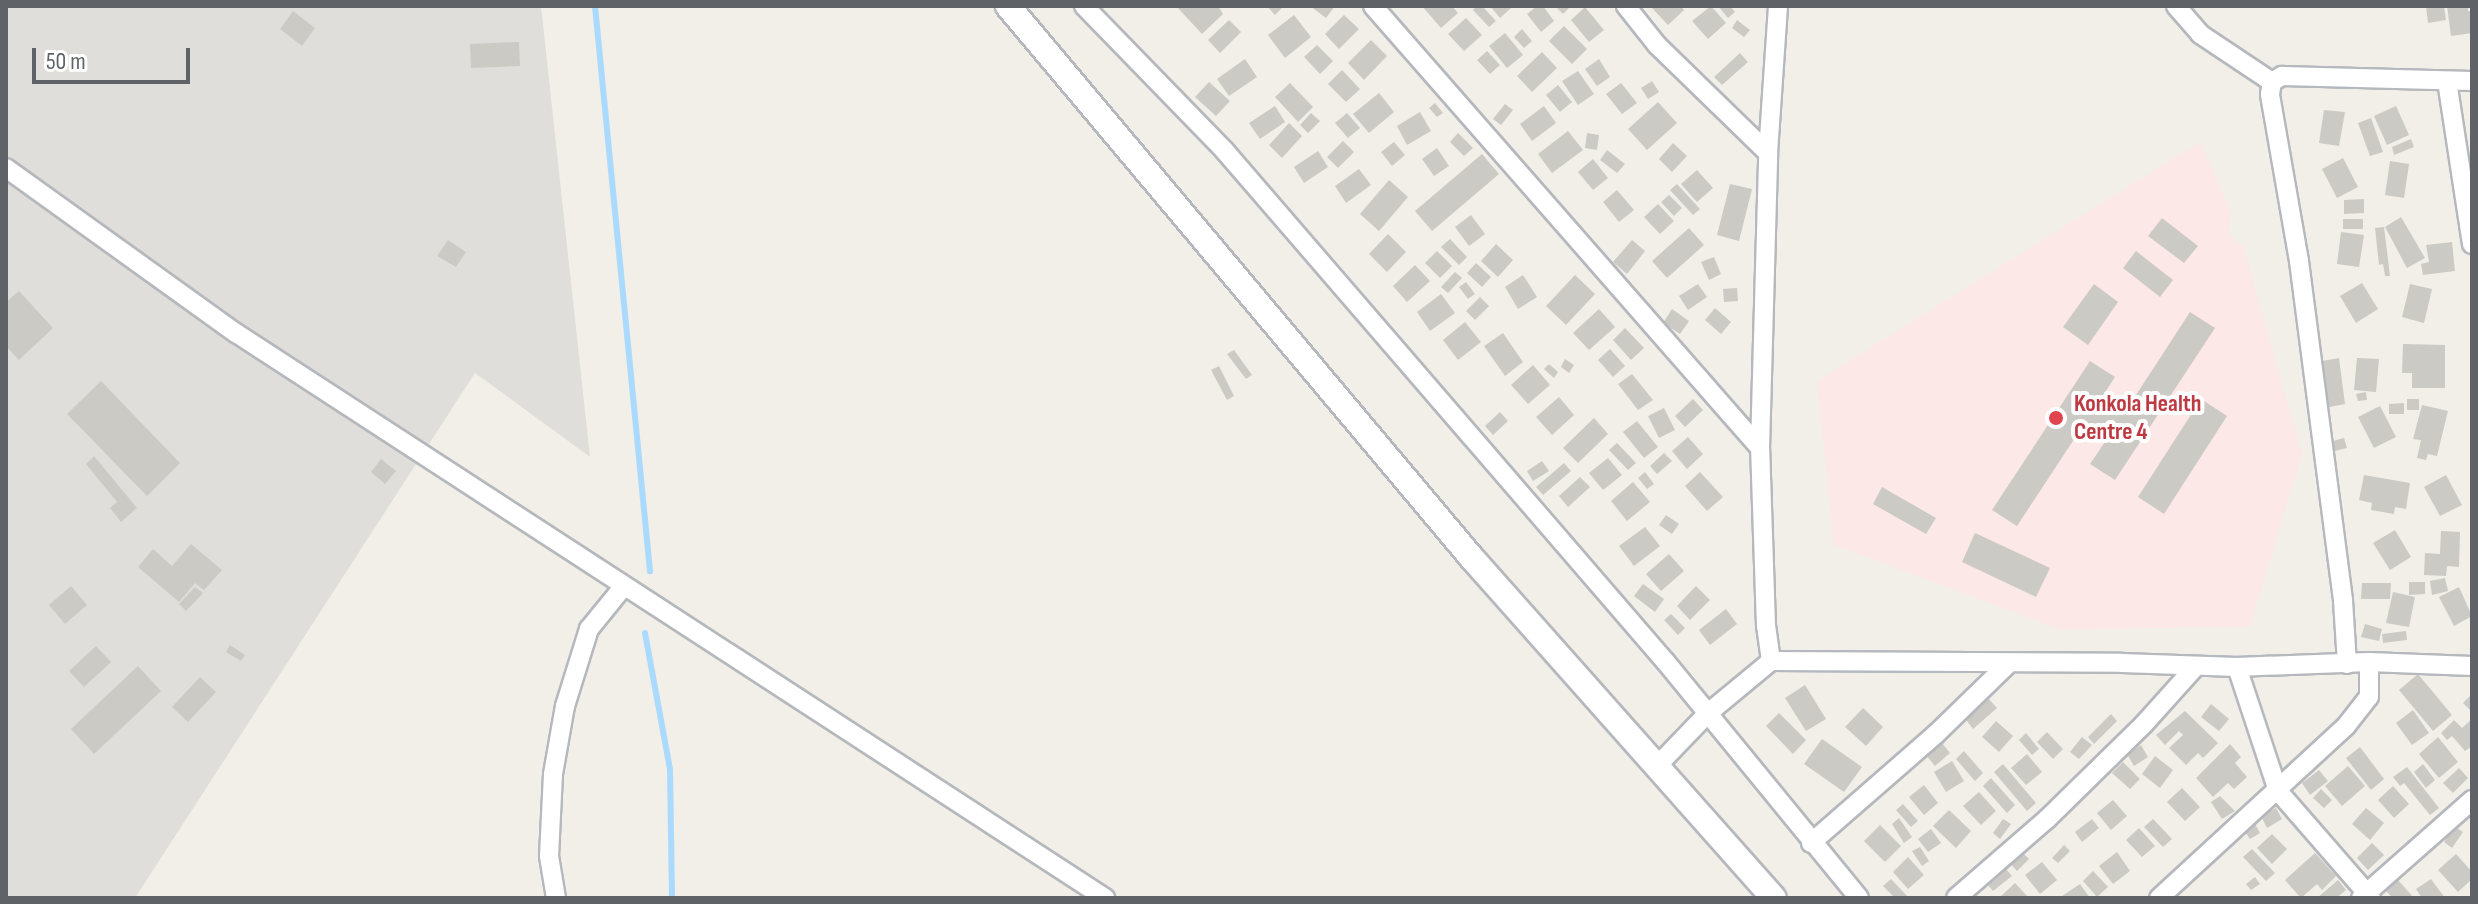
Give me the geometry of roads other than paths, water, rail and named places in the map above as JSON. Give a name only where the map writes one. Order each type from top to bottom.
[{"type":"street","points":[[1008,6],[1471,557],[1774,898]]},
{"type":"street","points":[[1084,6],[1224,150],[1665,661],[1859,898]]},
{"type":"street","points":[[1373,6],[1760,448]]},
{"type":"street","points":[[1626,6],[1657,45],[1768,153]]},
{"type":"street","points":[[1771,661],[1766,626],[1760,448],[1768,153],[1778,6]]},
{"type":"street","points":[[2176,6],[2200,34],[2272,82]]},
{"type":"street","points":[[2347,664],[2343,600],[2299,261],[2270,94],[2272,82],[2282,76],[2472,81]]},
{"type":"street","points":[[2447,81],[2472,244]]},
{"type":"street","points":[[6,168],[236,333],[1105,898]]},
{"type":"street","points":[[556,898],[549,856],[553,774],[565,706],[589,629],[624,586]]},
{"type":"street","points":[[1658,765],[1707,714],[1771,661],[2007,665],[2122,663],[2237,667],[2369,662],[2472,666]]},
{"type":"street","points":[[2159,898],[2278,791],[2369,697],[2369,662]]},
{"type":"street","points":[[1811,843],[1936,734],[2007,665]]},
{"type":"street","points":[[1956,898],[2047,819],[2144,724],[2196,666]]},
{"type":"street","points":[[2237,667],[2278,791],[2366,896],[2472,800]]},
{"type":"waterway","points":[[595,6],[650,571]]},
{"type":"waterway","points":[[645,633],[670,769],[672,898]]},
{"type":"place","name":"Konkola Health Centre 4","points":[[2056,418]]}]
